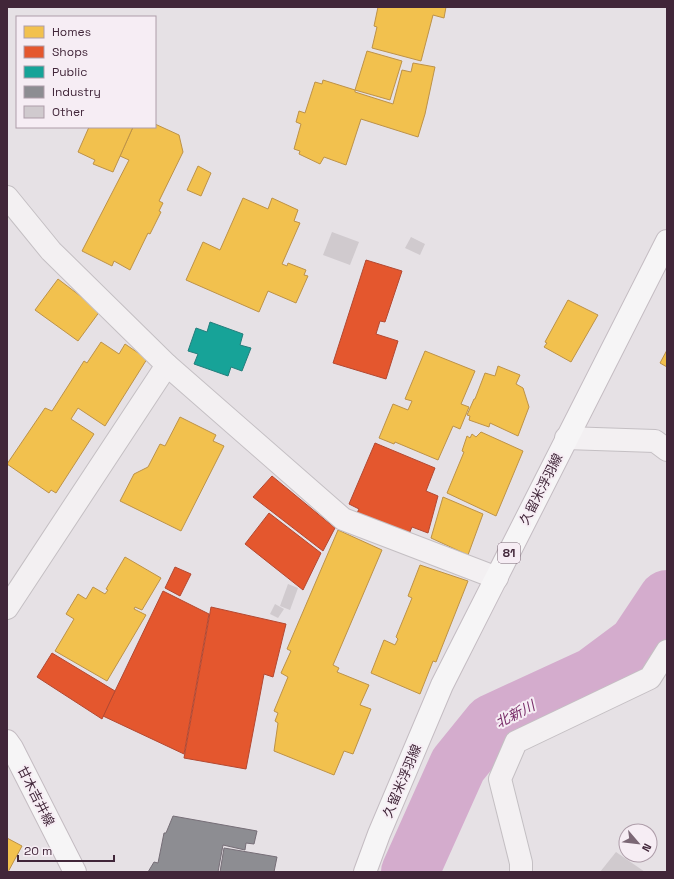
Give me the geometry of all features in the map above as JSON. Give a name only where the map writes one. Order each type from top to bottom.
[{"type":"main road","name":"久留米浮羽線","points":[[365,872],[379,834],[442,685],[667,241]]},
{"type":"main road","name":"甘木吉井線","points":[[7,742],[12,748],[75,872]]},
{"type":"street","points":[[7,197],[51,251],[167,365],[343,519],[497,578]]},
{"type":"street","points":[[7,608],[167,365]]},
{"type":"street","points":[[566,438],[663,441]]},
{"type":"street","points":[[521,872],[521,864],[500,779],[516,742],[650,678],[667,651]]},
{"type":"building: Homes","points":[[378,7],[446,7],[444,18],[433,15],[421,61],[372,48],[377,27],[374,26]]},
{"type":"building: Homes","points":[[367,51],[402,61],[390,100],[355,90]]},
{"type":"building: Homes","points":[[413,63],[435,67],[425,114],[418,137],[361,119],[346,165],[324,157],[320,164],[299,154],[300,151],[294,149],[301,124],[296,122],[299,111],[305,113],[315,82],[322,84],[323,80],[393,104],[402,70],[411,72]]},
{"type":"building: Homes","points":[[156,124],[179,135],[183,152],[159,201],[163,203],[159,211],[161,212],[150,234],[148,233],[130,270],[114,261],[112,266],[82,251],[129,160],[120,156],[133,128],[156,128]]},
{"type":"building: Homes","points":[[89,128],[133,128],[113,172],[93,164],[95,160],[78,152]]},
{"type":"building: Homes","points":[[198,166],[211,173],[201,196],[187,190]]},
{"type":"building: Homes","points":[[243,198],[268,209],[272,198],[298,210],[294,221],[300,223],[282,264],[287,266],[288,263],[306,270],[304,275],[308,276],[296,303],[268,291],[259,312],[186,280],[203,242],[220,250]]},
{"type":"building: Homes","points":[[58,279],[100,311],[78,341],[35,310]]},
{"type":"building: Homes","points":[[568,300],[598,315],[571,362],[544,347],[547,343],[545,342]]},
{"type":"building: Homes","points":[[101,342],[119,354],[125,344],[147,359],[105,426],[78,408],[71,419],[94,434],[56,493],[51,490],[49,493],[7,464],[45,408],[52,411],[84,361],[87,363]]},
{"type":"building: Homes","points":[[667,350],[667,367],[660,363]]},
{"type":"building: Homes","points":[[425,351],[475,371],[461,404],[469,407],[460,429],[453,426],[438,460],[395,442],[394,444],[379,438],[393,404],[408,410],[412,401],[405,399]]},
{"type":"building: Homes","points":[[498,366],[520,375],[516,384],[523,388],[529,407],[518,436],[490,423],[489,427],[469,420],[470,416],[467,415],[485,373],[495,376]]},
{"type":"building: Homes","points":[[180,417],[216,435],[213,441],[224,446],[181,531],[120,501],[134,474],[148,467],[160,444],[165,446]]},
{"type":"building: Homes","points":[[481,432],[523,451],[496,516],[447,493],[464,452],[462,451],[467,436],[470,438],[472,434],[476,437]]},
{"type":"building: Homes","points":[[443,497],[483,514],[468,555],[431,538]]},
{"type":"building: Homes","points":[[338,530],[382,550],[333,665],[339,668],[337,672],[369,685],[360,705],[371,709],[353,754],[344,751],[334,775],[274,751],[278,723],[275,721],[278,713],[274,711],[288,677],[281,673],[291,651],[287,649]]},
{"type":"building: Homes","points":[[125,557],[161,578],[142,610],[135,607],[134,609],[146,615],[107,681],[55,651],[74,619],[66,614],[78,594],[86,599],[93,587],[105,594],[108,590],[106,589]]},
{"type":"building: Homes","points":[[420,565],[468,581],[436,662],[433,661],[420,694],[371,673],[384,640],[395,645],[398,639],[396,637],[412,598],[408,596]]},
{"type":"building: Homes","points":[[7,838],[22,846],[8,872],[7,872]]},
{"type":"building: Shops","points":[[366,260],[402,271],[385,322],[380,321],[376,334],[398,341],[386,379],[333,363]]},
{"type":"building: Shops","points":[[375,443],[435,468],[426,491],[438,496],[428,533],[412,527],[409,534],[357,513],[359,509],[349,504]]},
{"type":"building: Shops","points":[[272,476],[335,528],[323,551],[253,497]]},
{"type":"building: Shops","points":[[269,513],[321,553],[303,590],[245,544]]},
{"type":"building: Shops","points":[[175,567],[191,574],[180,596],[165,588]]},
{"type":"building: Shops","points":[[163,591],[209,614],[184,754],[103,716]]},
{"type":"building: Shops","points":[[211,607],[286,624],[273,677],[264,674],[246,769],[184,758]]},
{"type":"building: Shops","points":[[52,653],[115,691],[102,719],[37,677]]},
{"type":"building: Public","points":[[210,322],[243,334],[240,345],[251,348],[242,371],[231,367],[228,376],[194,364],[198,354],[188,351],[196,328],[207,332]]},
{"type":"building: Industry","points":[[173,816],[257,831],[254,844],[246,843],[245,850],[223,845],[218,872],[148,872],[154,862],[158,863],[164,833],[166,833]]},
{"type":"building: Industry","points":[[224,848],[277,857],[274,872],[220,872]]},
{"type":"building: Other","points":[[332,232],[359,242],[350,265],[323,255]]},
{"type":"building: Other","points":[[411,237],[425,244],[420,255],[405,248]]},
{"type":"building: Other","points":[[288,584],[298,588],[290,610],[280,606]]},
{"type":"building: Other","points":[[275,604],[284,609],[278,618],[270,614]]},
{"type":"building: Other","points":[[616,852],[618,853],[618,863],[632,863],[645,872],[600,872]]},
{"type":"waterway","name":"北新川","points":[[410,872],[458,765],[492,723],[594,676],[637,644],[667,599]]}]
